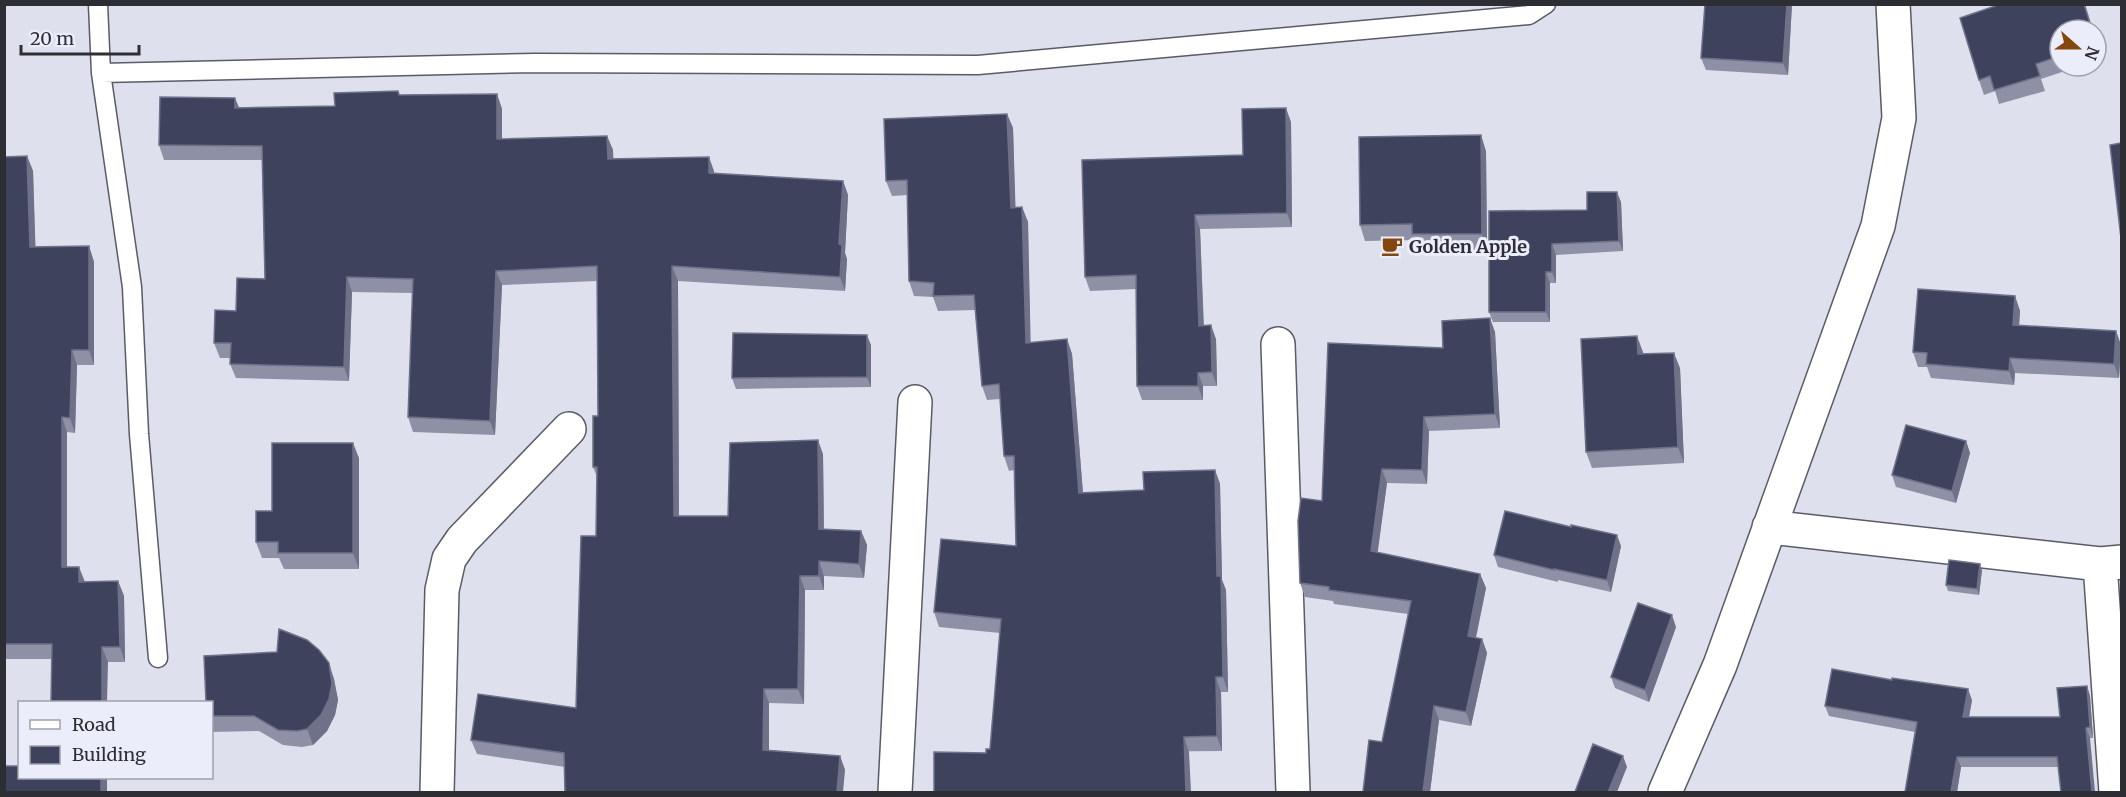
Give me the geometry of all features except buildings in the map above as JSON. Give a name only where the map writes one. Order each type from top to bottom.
[{"type":"street","points":[[1670,791],[1720,665],[1878,226],[1899,118],[1893,4]]},
{"type":"street","points":[[1278,344],[1293,792]]},
{"type":"street","points":[[896,792],[915,402]]},
{"type":"street","points":[[437,792],[442,591],[449,559],[462,540],[569,429]]},
{"type":"street","points":[[1769,527],[2111,563],[2116,792]]},
{"type":"lane","points":[[98,4],[101,73],[132,287],[139,434],[158,658]]},
{"type":"lane","points":[[101,73],[535,63],[978,65],[1529,15],[1546,4]]},
{"type":"place","name":"Golden Apple","points":[[1392,246]]}]
